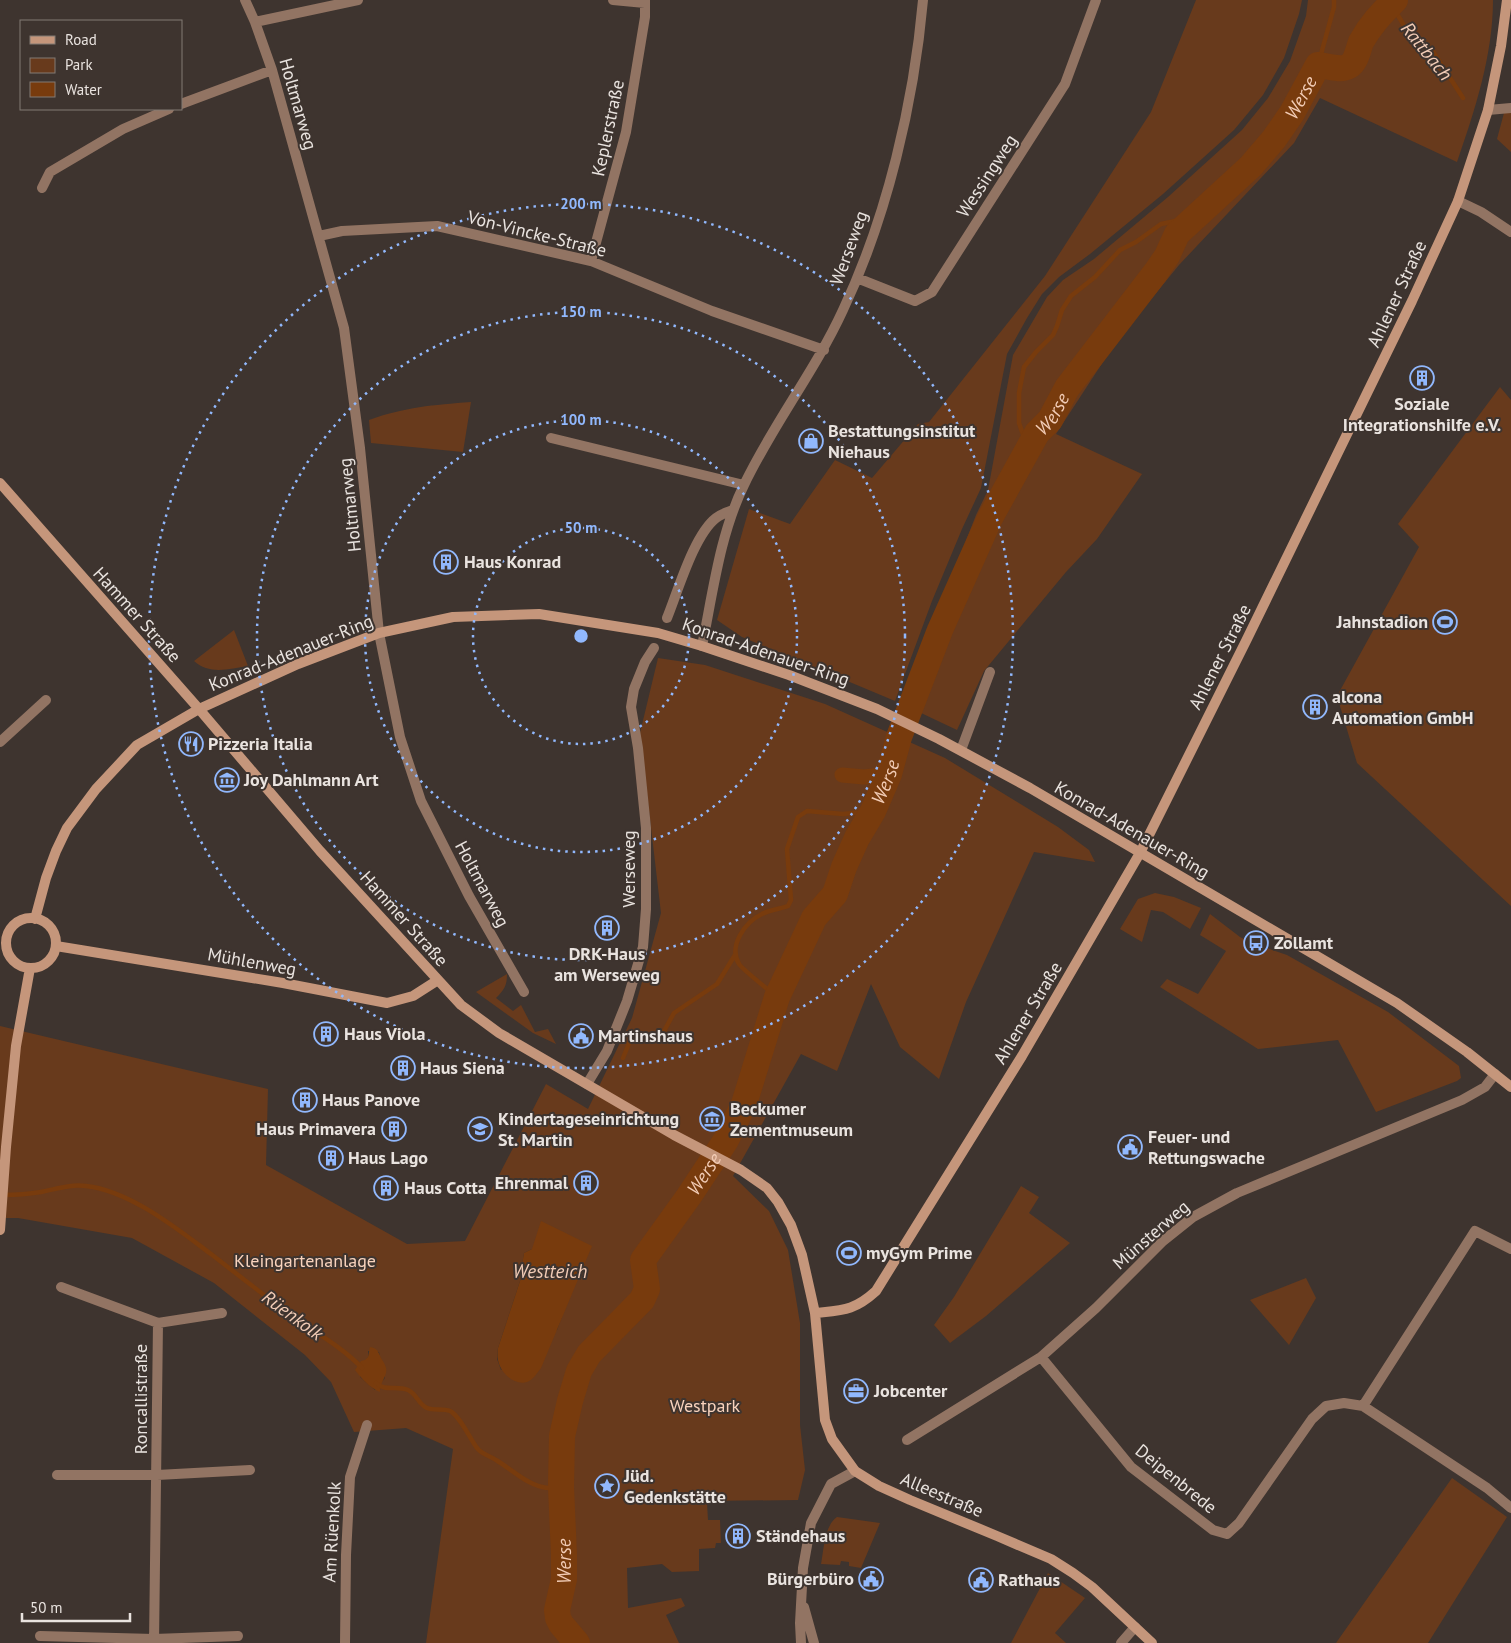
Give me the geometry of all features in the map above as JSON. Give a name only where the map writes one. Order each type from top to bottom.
[{"type":"main road","name":"Ahlener Straße","points":[[815,1313],[847,1310],[864,1302],[876,1291],[1022,1056],[1140,853],[1412,301],[1458,201],[1488,110],[1501,46],[1507,0]]},
{"type":"main road","name":"Hammer Straße","points":[[0,483],[199,709],[320,851],[461,1004],[499,1033],[754,1178],[767,1188],[778,1202],[791,1225],[802,1255],[815,1313]]},
{"type":"main road","name":"Konrad-Adenauer-Ring","points":[[35,918],[46,878],[67,828],[96,789],[137,745],[199,709],[298,664],[379,633],[453,617],[539,614],[658,633],[702,646],[790,675],[876,709],[939,739],[1140,853],[1397,1003],[1435,1029],[1511,1087]]},
{"type":"main road","points":[[35,918],[53,930],[56,946],[51,959],[38,968],[30,968],[14,962],[9,955],[3,938],[20,920],[35,918]]},
{"type":"main road","name":"Mühlenweg","points":[[56,946],[283,983],[386,1003],[413,996],[438,980]]},
{"type":"main road","points":[[0,1230],[16,1046],[30,968]]},
{"type":"main road","name":"Alleestraße","points":[[815,1313],[825,1420],[832,1438],[855,1472],[894,1493],[1051,1560],[1092,1587],[1152,1643]]},
{"type":"street","name":"Holtmarweg","points":[[245,0],[272,70],[344,328],[360,448],[379,633],[400,737],[421,801],[469,896],[524,992]]},
{"type":"street","points":[[255,22],[358,0]]},
{"type":"street","points":[[613,0],[645,1]]},
{"type":"street","name":"Werseweg","points":[[702,646],[733,510],[744,485],[771,436],[824,350],[857,278],[892,176],[914,74],[923,0]]},
{"type":"street","name":"Wessingweg","points":[[857,278],[915,301],[932,292],[1065,84],[1096,0]]},
{"type":"street","name":"Keplerstraße","points":[[591,261],[626,132],[645,17],[645,1]]},
{"type":"street","points":[[182,104],[272,70]]},
{"type":"street","points":[[1488,110],[1511,108]]},
{"type":"street","points":[[42,188],[50,172],[123,129],[167,110]]},
{"type":"street","points":[[1458,201],[1481,212],[1511,232]]},
{"type":"street","name":"Von-Vincke-Straße","points":[[319,236],[342,231],[437,226],[591,261],[712,311],[824,350]]},
{"type":"street","points":[[551,438],[744,485]]},
{"type":"street","points":[[667,618],[694,551],[705,531],[716,518],[733,510]]},
{"type":"street","name":"Werseweg","points":[[587,1084],[607,1051],[627,1002],[642,947],[646,908],[646,828],[638,748],[631,707],[634,689],[645,662],[654,648]]},
{"type":"street","points":[[961,750],[990,672]]},
{"type":"street","points":[[0,742],[46,700]]},
{"type":"street","name":"Münsterweg","points":[[907,1440],[1041,1357],[1096,1308],[1163,1241],[1193,1217],[1237,1193],[1462,1100],[1485,1087],[1495,1074]]},
{"type":"street","points":[[1363,1406],[1475,1231],[1511,1249]]},
{"type":"street","name":"Roncallistraße","points":[[61,1288],[158,1323],[222,1313]]},
{"type":"street","name":"Roncallistraße","points":[[154,1641],[158,1323]]},
{"type":"street","name":"Deipenbrede","points":[[1041,1357],[1131,1467],[1213,1530],[1227,1534],[1239,1522],[1312,1419],[1326,1406],[1344,1403],[1363,1406],[1487,1488],[1511,1508]]},
{"type":"street","name":"Am Rüenkolk","points":[[346,1643],[346,1555],[350,1477],[367,1425]]},
{"type":"street","name":"Roncallistraße","points":[[57,1475],[157,1475],[250,1470]]},
{"type":"street","points":[[801,1643],[800,1622],[803,1568],[811,1523],[831,1484],[855,1472]]},
{"type":"street","points":[[801,1596],[814,1643]]},
{"type":"street","points":[[1121,1643],[1136,1627]]},
{"type":"street","points":[[40,1636],[154,1641],[238,1636]]},
{"type":"green space","points":[[1196,0],[1302,0],[1284,58],[1263,95],[1234,130],[1163,194],[1059,277],[1042,294],[1027,318],[1007,354],[981,488],[932,601],[895,701],[742,637],[717,620],[749,509],[790,524],[835,460],[872,478],[918,424],[929,422],[1045,276],[1151,112]]},
{"type":"green space","points":[[1308,0],[1493,0],[1490,41],[1482,82],[1457,162],[1320,98],[1294,143],[1179,265],[1116,342],[1056,434],[1142,474],[1097,539],[1066,572],[984,671],[957,730],[902,704],[976,515],[988,490],[1013,355],[1047,297],[1063,280],[1094,259],[1168,197],[1242,130],[1268,98],[1290,61],[1306,16]]},
{"type":"green space","points":[[1504,113],[1511,113],[1511,152],[1497,139]]},
{"type":"green space","name":"Jahnstadion","points":[[1500,387],[1511,400],[1511,906],[1357,763],[1337,696],[1419,547],[1398,524]]},
{"type":"green space","points":[[471,402],[463,452],[371,443],[369,420],[407,409]]},
{"type":"green space","points":[[234,630],[248,666],[213,670],[194,661]]},
{"type":"green space","name":"Westpark","points":[[658,658],[705,665],[825,704],[945,758],[1058,827],[1089,850],[1095,862],[1034,852],[966,1002],[939,1079],[900,1047],[871,984],[837,1071],[801,1054],[733,1176],[769,1211],[788,1250],[800,1323],[800,1425],[805,1470],[798,1500],[704,1501],[707,1503],[708,1520],[720,1520],[721,1543],[716,1543],[715,1548],[699,1549],[699,1571],[672,1572],[662,1564],[627,1568],[628,1608],[681,1598],[685,1606],[666,1615],[679,1643],[426,1643],[453,1449],[406,1428],[354,1432],[331,1382],[305,1355],[214,1283],[132,1238],[18,1218],[0,1218],[0,1026],[268,1089],[266,1165],[407,1244],[465,1241],[546,1084],[588,1109],[632,1018],[661,913],[640,733]],"holes":[[[532,1249],[568,1300],[557,1330],[501,1370],[497,1359],[498,1348],[522,1275],[524,1253]],[[368,1351],[379,1352],[385,1378],[375,1390],[360,1377],[368,1357]]]},
{"type":"green space","points":[[1155,893],[1174,897],[1201,908],[1190,929],[1163,912],[1151,910],[1142,942],[1120,929],[1138,899]]},
{"type":"green space","points":[[1210,914],[1240,937],[1287,955],[1388,1012],[1459,1066],[1461,1078],[1376,1112],[1338,1040],[1258,1049],[1160,987],[1167,979],[1198,994],[1226,951],[1200,935]]},
{"type":"green space","points":[[507,974],[504,987],[496,998],[513,1011],[521,1005],[535,1032],[548,1029],[556,1044],[533,1033],[476,992]]},
{"type":"green space","points":[[1021,1186],[1039,1197],[1029,1213],[1070,1243],[986,1316],[950,1343],[934,1325],[954,1297]]},
{"type":"green space","points":[[1306,1278],[1316,1298],[1289,1345],[1250,1300]]},
{"type":"green space","points":[[1452,1478],[1507,1517],[1428,1643],[1336,1643]]},
{"type":"green space","points":[[837,1517],[880,1523],[861,1568],[849,1566],[849,1562],[841,1561],[840,1565],[821,1564],[829,1526]]},
{"type":"green space","points":[[1048,1573],[1085,1598],[1055,1633],[1066,1643],[1011,1643]]},
{"type":"water","name":"Westteich","points":[[541,1221],[592,1246],[541,1368],[531,1380],[522,1383],[508,1377],[499,1365],[498,1348],[522,1275],[524,1253],[532,1249]]},
{"type":"water","points":[[370,1347],[377,1350],[386,1369],[380,1392],[369,1385],[355,1370],[361,1361],[368,1357]]},
{"type":"waterway","points":[[1318,65],[1334,7],[1334,0]]},
{"type":"waterway","name":"Werse","points":[[577,1643],[561,1624],[557,1610],[564,1579],[561,1487],[562,1436],[579,1371],[589,1354],[642,1300],[647,1289],[643,1260],[726,1140],[744,1104],[777,997],[814,918],[835,894],[857,838],[873,811],[889,774],[899,737],[940,630],[990,518],[1037,433],[1050,420],[1067,388],[1156,272],[1167,256],[1177,234],[1251,166],[1274,139],[1292,113],[1318,65],[1334,68],[1349,66],[1353,62],[1361,42],[1369,30],[1395,0]]},
{"type":"waterway","name":"Rattbach","points":[[1391,4],[1408,32],[1432,50],[1463,98]]},
{"type":"waterway","points":[[1028,449],[1019,423],[1019,393],[1024,367],[1053,335],[1062,310],[1071,296],[1095,277],[1120,250],[1136,242],[1161,224],[1195,217]]},
{"type":"waterway","points":[[842,775],[864,777],[889,774]]},
{"type":"waterway","points":[[777,997],[739,964],[736,950],[740,935],[750,923],[765,913],[788,906],[791,900],[787,849],[798,817],[807,811],[843,814],[873,811]]},
{"type":"waterway","points":[[623,1058],[630,1041],[648,1040],[664,1031],[674,1013],[717,984],[735,955]]},
{"type":"waterway","name":"Rüenkolk","points":[[3,1195],[41,1192],[69,1186],[86,1186],[103,1189],[136,1203],[183,1233],[292,1316],[337,1347],[362,1368]]},
{"type":"waterway","name":"Rüenkolk","points":[[376,1383],[387,1388],[408,1390],[427,1408],[450,1411],[465,1428],[481,1452],[536,1485],[547,1488],[561,1487]]},
{"type":"place","name":"Soziale Integrationshilfe e.V.","points":[[1422,378]]},
{"type":"place","name":"Bestattungsinstitut Niehaus","points":[[811,441]]},
{"type":"place","name":"Haus Konrad","points":[[446,562]]},
{"type":"place","name":"Jahnstadion","points":[[1445,622]]},
{"type":"place","name":"alcona Automation GmbH","points":[[1315,707]]},
{"type":"place","name":"Pizzeria Italia","points":[[191,744]]},
{"type":"place","name":"Joy Dahlmann Art","points":[[227,780]]},
{"type":"place","name":"DRK-Haus am Werseweg","points":[[607,928]]},
{"type":"place","name":"Zollamt","points":[[1256,943]]},
{"type":"place","name":"Haus Viola","points":[[326,1034]]},
{"type":"place","name":"Martinshaus","points":[[581,1036]]},
{"type":"place","name":"Haus Siena","points":[[403,1068]]},
{"type":"place","name":"Haus Panove","points":[[305,1100]]},
{"type":"place","name":"Beckumer Zementmuseum","points":[[712,1119]]},
{"type":"place","name":"Haus Primavera","points":[[394,1129]]},
{"type":"place","name":"Kindertageseinrichtung St. Martin","points":[[480,1129]]},
{"type":"place","name":"Feuer- und Rettungswache","points":[[1130,1147]]},
{"type":"place","name":"Haus Lago","points":[[331,1158]]},
{"type":"place","name":"Ehrenmal","points":[[586,1183]]},
{"type":"place","name":"Haus Cotta","points":[[386,1188]]},
{"type":"place","name":"myGym Prime","points":[[849,1253]]},
{"type":"place","name":"Jobcenter","points":[[856,1391]]},
{"type":"place","name":"Jüd. Gedenkstätte","points":[[607,1486]]},
{"type":"place","name":"Ständehaus","points":[[738,1536]]},
{"type":"place","name":"Bürgerbüro","points":[[871,1579]]},
{"type":"place","name":"Rathaus","points":[[981,1580]]},
{"type":"park label","name":"Kleingartenanlage","points":[[305,1261]]}]
